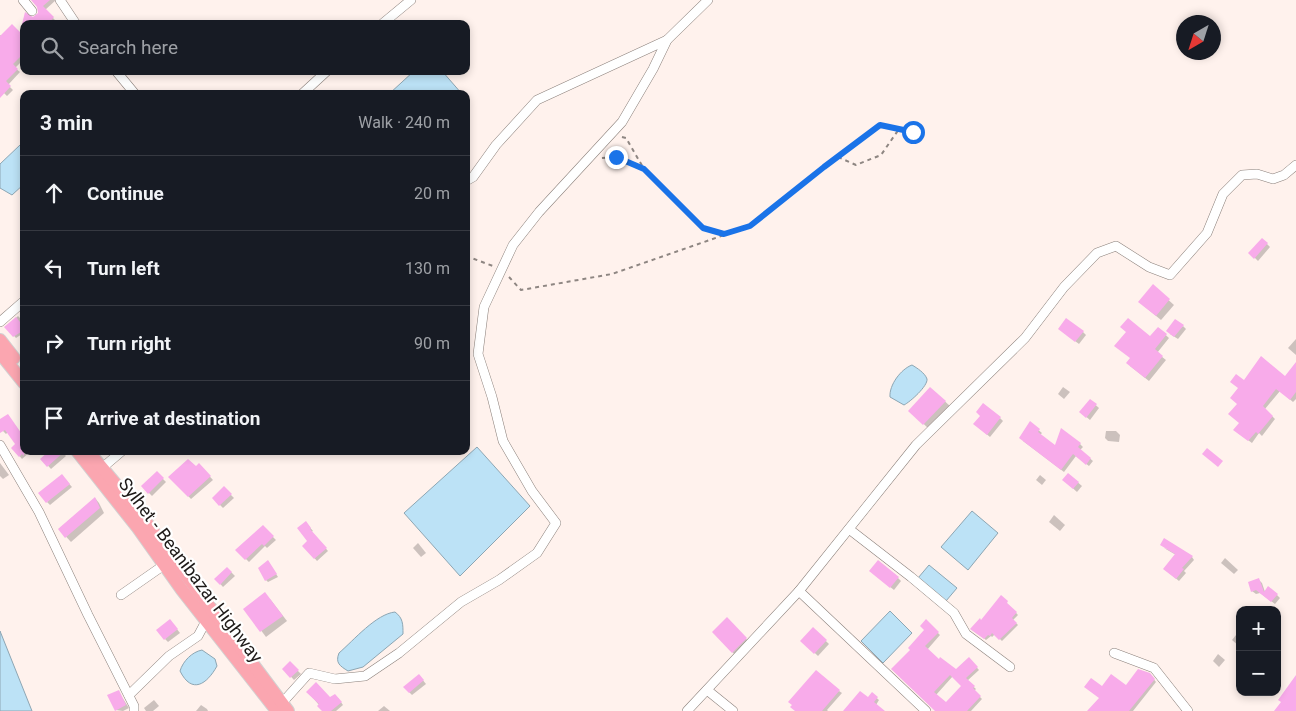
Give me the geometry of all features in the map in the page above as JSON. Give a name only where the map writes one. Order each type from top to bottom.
[{"type":"main road","points":[[0,340],[20,365]]},
{"type":"main road","points":[[0,353],[20,378]]},
{"type":"main road","name":"Sylhet - Beanibazar Highway","points":[[80,455],[138,528],[206,621],[282,708]]},
{"type":"main road","name":"Sylhet - Beanibazar Highway","points":[[91,455],[134,506],[282,708]]},
{"type":"street","points":[[23,0],[32,11]]},
{"type":"street","points":[[60,0],[73,20]]},
{"type":"street","points":[[387,20],[411,0]]},
{"type":"street","points":[[470,179],[496,145],[537,100],[667,40],[708,0]]},
{"type":"street","points":[[282,708],[309,673],[335,679],[365,676],[399,654],[462,602],[499,580],[537,553],[556,523],[532,491],[503,441],[492,397],[478,354],[484,307],[513,245],[539,212],[622,122],[653,69],[667,40]]},
{"type":"street","points":[[119,75],[132,90]]},
{"type":"street","points":[[306,90],[323,75]]},
{"type":"street","points":[[688,711],[799,591],[916,445],[1025,338],[1064,287],[1097,253],[1116,246],[1149,267],[1170,275],[1207,232],[1223,194],[1242,176],[1257,174],[1274,179],[1284,175],[1296,165]]},
{"type":"street","points":[[0,322],[20,304]]},
{"type":"street","points":[[0,445],[39,512],[88,616],[129,695],[134,711]]},
{"type":"street","points":[[102,468],[117,455]]},
{"type":"street","points":[[849,529],[954,613],[966,634],[1010,667]]},
{"type":"street","points":[[121,595],[164,565]]},
{"type":"street","points":[[799,591],[926,711]]},
{"type":"street","points":[[129,695],[169,656],[198,636],[206,621]]},
{"type":"street","points":[[1114,652],[1154,668],[1188,711]]},
{"type":"street","points":[[707,690],[733,711]]},
{"type":"path","points":[[470,257],[502,269],[521,290],[612,274],[750,226],[880,125],[913,132]]},
{"type":"path","points":[[838,157],[856,165],[881,155],[899,130]]},
{"type":"path","points":[[612,132],[626,138],[644,169],[703,228],[724,234]]},
{"type":"path","points":[[587,159],[616,157],[644,169]]},
{"type":"water","points":[[410,75],[445,75],[459,90],[393,90]]},
{"type":"water","points":[[20,145],[20,188],[12,195],[0,188],[0,164]]},
{"type":"water","points":[[912,365],[925,375],[927,382],[918,394],[904,405],[890,397],[890,392],[896,378]]},
{"type":"water","points":[[477,447],[530,506],[460,576],[404,513]]},
{"type":"water","points":[[972,511],[998,533],[968,570],[941,547]]},
{"type":"water","points":[[929,565],[957,588],[946,601],[918,578]]},
{"type":"water","points":[[890,611],[912,633],[883,663],[861,641]]},
{"type":"water","points":[[395,612],[402,621],[403,634],[363,667],[348,671],[341,666],[338,662],[339,653],[373,622],[380,617]]},
{"type":"water","points":[[0,631],[32,711],[0,711]]},
{"type":"water","points":[[202,650],[215,659],[217,666],[209,678],[204,682],[194,685],[189,683],[180,671],[188,658]]},
{"type":"building","points":[[31,0],[50,0],[43,6],[54,17],[51,20],[23,20],[25,12],[33,17],[38,13],[37,7]]},
{"type":"building","points":[[12,24],[20,32],[20,57],[13,64],[18,69],[6,81],[11,86],[0,98],[0,36]]},
{"type":"building","points":[[1262,238],[1268,243],[1254,259],[1248,253]]},
{"type":"building","points":[[1153,284],[1170,299],[1156,316],[1138,302]]},
{"type":"building","points":[[16,317],[20,322],[20,333],[13,337],[4,327]]},
{"type":"building","points":[[1066,318],[1084,331],[1075,342],[1058,329]]},
{"type":"building","points":[[1128,318],[1150,336],[1158,327],[1167,334],[1155,349],[1163,356],[1145,378],[1126,363],[1130,358],[1114,346],[1126,332],[1120,327]]},
{"type":"building","points":[[1175,319],[1184,325],[1174,337],[1166,331]]},
{"type":"building","points":[[1261,356],[1285,376],[1296,362],[1296,392],[1290,400],[1276,389],[1263,406],[1273,416],[1258,434],[1256,432],[1248,441],[1233,430],[1239,423],[1228,414],[1237,404],[1230,398],[1238,388],[1230,382],[1236,374],[1244,380]]},
{"type":"building","points":[[930,387],[946,401],[923,425],[908,411]]},
{"type":"building","points":[[1090,399],[1097,404],[1086,418],[1079,412]]},
{"type":"building","points":[[983,403],[1001,417],[987,435],[973,424],[980,416],[976,412]]},
{"type":"building","points":[[8,414],[20,431],[21,455],[19,457],[11,448],[15,444],[5,430],[0,433],[0,419]]},
{"type":"building","points":[[1030,421],[1040,429],[1038,432],[1055,445],[1061,428],[1081,443],[1078,447],[1091,458],[1086,465],[1073,454],[1061,470],[1019,438]]},
{"type":"building","points":[[1207,448],[1223,461],[1218,467],[1202,454]]},
{"type":"building","points":[[44,455],[60,455],[47,467],[40,459]]},
{"type":"building","points":[[188,459],[196,466],[199,463],[211,476],[188,497],[168,477]]},
{"type":"building","points":[[157,471],[164,478],[148,494],[141,486]]},
{"type":"building","points":[[1068,473],[1079,482],[1073,489],[1062,480]]},
{"type":"building","points":[[62,474],[70,484],[46,503],[38,493]]},
{"type":"building","points":[[224,486],[232,494],[219,506],[212,498]]},
{"type":"building","points":[[95,497],[100,508],[65,538],[58,529]]},
{"type":"building","points":[[306,521],[310,529],[327,548],[314,559],[302,546],[307,541],[297,528]]},
{"type":"building","points":[[263,525],[274,536],[245,560],[235,550]]},
{"type":"building","points":[[1164,538],[1193,556],[1182,568],[1184,569],[1176,579],[1163,569],[1175,554],[1160,545]]},
{"type":"building","points":[[268,560],[277,574],[265,581],[258,568]]},
{"type":"building","points":[[878,560],[899,577],[890,588],[869,571]]},
{"type":"building","points":[[227,567],[232,572],[220,585],[214,579]]},
{"type":"building","points":[[1259,578],[1264,592],[1268,586],[1278,594],[1271,602],[1256,590],[1251,592],[1248,582]]},
{"type":"building","points":[[265,592],[283,616],[260,632],[243,609]]},
{"type":"building","points":[[1001,595],[1017,612],[1012,618],[1017,623],[999,640],[992,633],[984,639],[970,629],[980,618],[981,620]]},
{"type":"building","points":[[727,617],[747,638],[732,653],[712,632]]},
{"type":"building","points":[[170,619],[178,629],[164,640],[156,630]]},
{"type":"building","points":[[926,619],[939,632],[925,646],[939,659],[940,657],[956,669],[969,657],[978,667],[966,678],[975,686],[973,688],[981,696],[967,711],[935,711],[891,669],[910,650],[908,648],[924,630],[920,626]],"holes":[[[950,675],[961,686],[946,702],[934,692]]]},
{"type":"building","points":[[813,627],[827,640],[814,654],[800,641]]},
{"type":"building","points":[[290,661],[299,670],[290,678],[282,669]]},
{"type":"building","points":[[1138,669],[1150,673],[1155,679],[1129,711],[1087,711],[1099,698],[1084,687],[1091,678],[1102,686],[1111,674],[1126,685]]},
{"type":"building","points":[[816,670],[840,690],[822,711],[795,711],[788,702]]},
{"type":"building","points":[[419,674],[424,680],[409,693],[403,687]]},
{"type":"building","points":[[1296,675],[1296,711],[1274,711],[1281,702],[1278,700]]},
{"type":"building","points":[[316,682],[330,697],[335,694],[342,702],[331,711],[322,711],[317,706],[319,704],[306,692]]},
{"type":"building","points":[[119,690],[126,705],[115,711],[107,695]]},
{"type":"building","points":[[860,691],[868,697],[872,692],[878,697],[874,702],[885,711],[843,711]]},
{"type":"route","points":[[616,157],[644,169],[703,228],[724,234],[750,226],[880,125],[913,132]]}]
